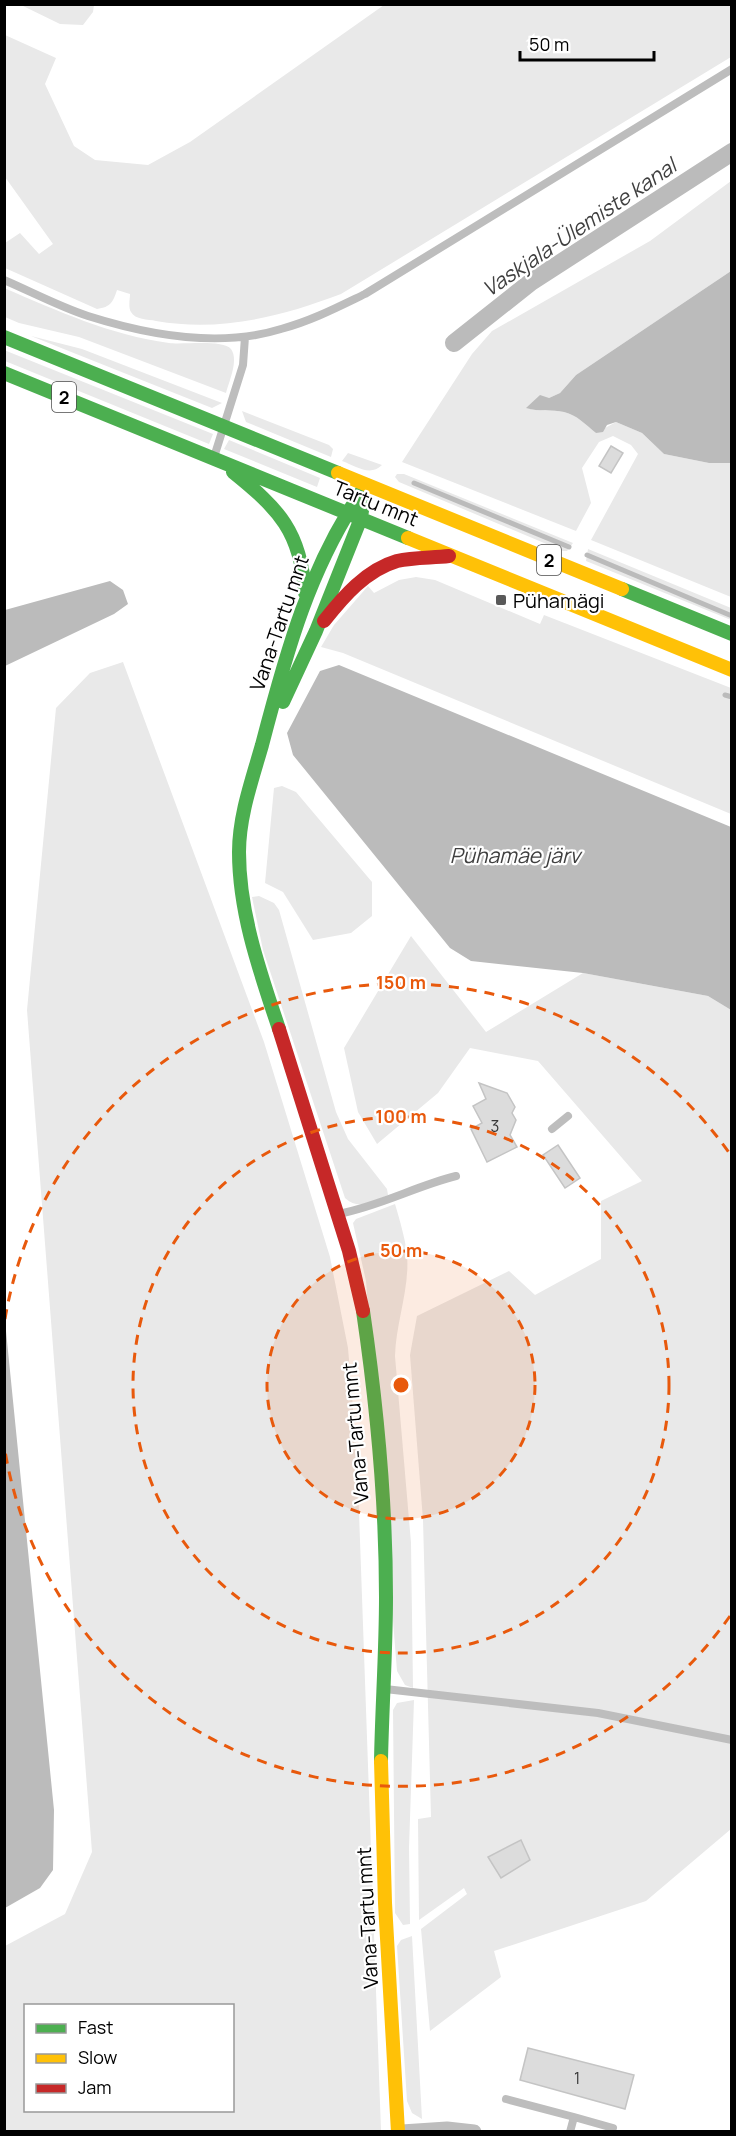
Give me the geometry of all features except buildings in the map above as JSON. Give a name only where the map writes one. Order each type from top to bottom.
[{"type":"main road","name":"Tartu mnt","points":[[4,337],[732,634]]},
{"type":"main road","name":"Tartu mnt","points":[[4,373],[732,670]]},
{"type":"main road","points":[[214,457],[273,504],[290,525],[303,562],[305,601]]},
{"type":"main road","name":"Vana-Tartu mnt","points":[[366,485],[344,511],[329,541],[305,601],[278,681],[242,823],[239,848],[241,894],[246,924],[360,1293],[372,1379],[386,1590],[386,1689],[381,1763],[382,1852],[400,2132]]},
{"type":"main road","name":"Vana-Tartu mnt","points":[[260,751],[316,631],[361,518],[366,485]]},
{"type":"main road","points":[[316,631],[334,608],[374,572],[393,562],[453,556]]},
{"type":"street","points":[[400,2132],[447,2128],[472,2131]]},
{"type":"lane","points":[[4,280],[87,316],[171,336],[245,336],[280,330],[321,315],[365,294],[732,69]]},
{"type":"lane","points":[[214,457],[243,365],[245,336]]},
{"type":"lane","points":[[552,1129],[568,1116]]},
{"type":"lane","points":[[337,1214],[369,1208],[430,1183],[456,1176]]},
{"type":"lane","points":[[386,1689],[598,1713],[732,1740]]},
{"type":"lane","points":[[506,2099],[612,2128]]},
{"type":"lane","points":[[570,2132],[573,2118]]},
{"type":"shaded area","points":[[21,5],[94,5],[93,12],[83,25],[60,24]]},
{"type":"shaded area","points":[[384,5],[731,5],[731,57],[341,294],[273,316],[204,325],[139,318],[131,312],[130,294],[117,290],[111,303],[97,309],[5,268],[5,243],[20,233],[39,254],[53,244],[5,177],[5,35],[56,58],[45,84],[74,146],[95,160],[148,165],[190,142]]},
{"type":"shaded area","points":[[731,181],[731,271],[576,375],[560,393],[527,408],[569,413],[596,433],[616,422],[642,433],[664,454],[709,463],[731,463],[731,597],[591,540],[638,454],[631,445],[613,436],[599,442],[582,468],[591,503],[576,531],[402,462],[472,354],[492,331],[650,241]]},
{"type":"shaded area","points":[[4,288],[85,321],[126,334],[169,343],[211,343],[227,346],[231,349],[234,359],[226,393],[79,337],[19,323],[5,317]]},
{"type":"shaded area","points":[[31,336],[82,349],[222,403],[212,408]]},
{"type":"shaded area","points":[[4,350],[213,434],[209,444],[5,361]]},
{"type":"shaded area","points":[[242,411],[329,445],[333,449],[331,457],[246,422]]},
{"type":"shaded area","points":[[229,440],[320,478],[317,487],[224,449]]},
{"type":"shaded area","points":[[348,453],[382,465],[373,470],[358,468],[342,461]]},
{"type":"shaded area","points":[[397,474],[404,474],[573,543],[567,551],[563,551],[399,482],[395,477]]},
{"type":"shaded area","points":[[588,549],[731,608],[731,620],[586,561]]},
{"type":"shaded area","points":[[416,577],[435,580],[540,624],[544,615],[731,688],[731,814],[343,653],[321,647],[334,625],[368,586],[374,593],[399,580]]},
{"type":"shaded area","points":[[123,662],[264,1042],[330,1257],[348,1348],[357,1456],[381,2131],[5,2131],[5,1946],[65,1914],[92,1852],[27,1010],[56,708],[90,673]]},
{"type":"shaded area","points":[[282,786],[296,792],[372,882],[372,916],[351,933],[313,940],[283,892],[265,883],[274,788]]},
{"type":"shaded area","points":[[259,896],[274,903],[279,910],[336,1112],[348,1139],[387,1189],[388,1195],[371,1202],[356,1204],[345,1198],[263,950],[252,897]]},
{"type":"shaded area","points":[[411,936],[486,1032],[583,973],[708,996],[731,1010],[731,1829],[646,1901],[494,1951],[501,1977],[430,2031],[421,1929],[467,1894],[464,1888],[419,1920],[418,1819],[431,1817],[423,1520],[410,1355],[417,1316],[509,1271],[535,1295],[601,1259],[601,1201],[642,1181],[538,1061],[470,1048],[438,1093],[377,1144],[358,1112],[344,1048]]},
{"type":"shaded area","points":[[395,1204],[407,1254],[407,1280],[395,1356],[411,1543],[413,1688],[405,1685],[397,1671],[366,1281],[353,1223],[356,1219]]},
{"type":"shaded area","points":[[414,1700],[409,1848],[410,1924],[403,1925],[395,1913],[393,1710],[397,1703]]},
{"type":"shaded area","points":[[412,1936],[422,2119],[412,2113],[407,2101],[397,1946],[401,1940]]},
{"type":"water","points":[[731,271],[731,463],[709,463],[664,454],[642,433],[616,422],[607,425],[603,432],[596,433],[569,413],[526,408],[540,395],[549,398],[560,393],[576,375]]},
{"type":"water","points":[[110,581],[123,590],[128,604],[114,614],[5,666],[5,610]]},
{"type":"water","name":"Pühamäe järv","points":[[339,665],[731,827],[731,1010],[708,996],[583,973],[471,961],[450,948],[293,755],[287,733],[320,671]]},
{"type":"water","points":[[5,1321],[54,1810],[53,1870],[40,1888],[5,1908]]},
{"type":"waterway","name":"Vaskjala-Ülemiste kanal","points":[[454,343],[531,282],[732,152]]},
{"type":"waterway","points":[[414,483],[569,547]]},
{"type":"waterway","points":[[587,555],[732,616]]},
{"type":"waterway","points":[[725,695],[732,697]]},
{"type":"traffic: fast","points":[[4,337],[338,473]]},
{"type":"traffic: fast","points":[[4,373],[408,538]]},
{"type":"traffic: fast","points":[[233,472],[263,498],[285,524],[299,554],[305,593]]},
{"type":"traffic: fast","points":[[279,1029],[258,964],[247,920],[240,875],[241,825],[280,677],[302,610],[330,546],[346,515],[366,485]]},
{"type":"traffic: fast","points":[[283,702],[316,631],[361,518],[363,503]]},
{"type":"traffic: fast","points":[[622,589],[732,634]]},
{"type":"traffic: fast","points":[[363,1311],[376,1418],[386,1561],[381,1761]]},
{"type":"traffic: slow","points":[[338,473],[622,589]]},
{"type":"traffic: slow","points":[[408,538],[732,670]]},
{"type":"traffic: slow","points":[[381,1761],[385,1903],[398,2132]]},
{"type":"traffic: jam","points":[[324,621],[356,585],[386,565],[416,558],[449,556]]},
{"type":"traffic: jam","points":[[279,1029],[349,1251],[363,1311]]},
{"type":"place","name":"Pühamägi","points":[[501,600]]}]
